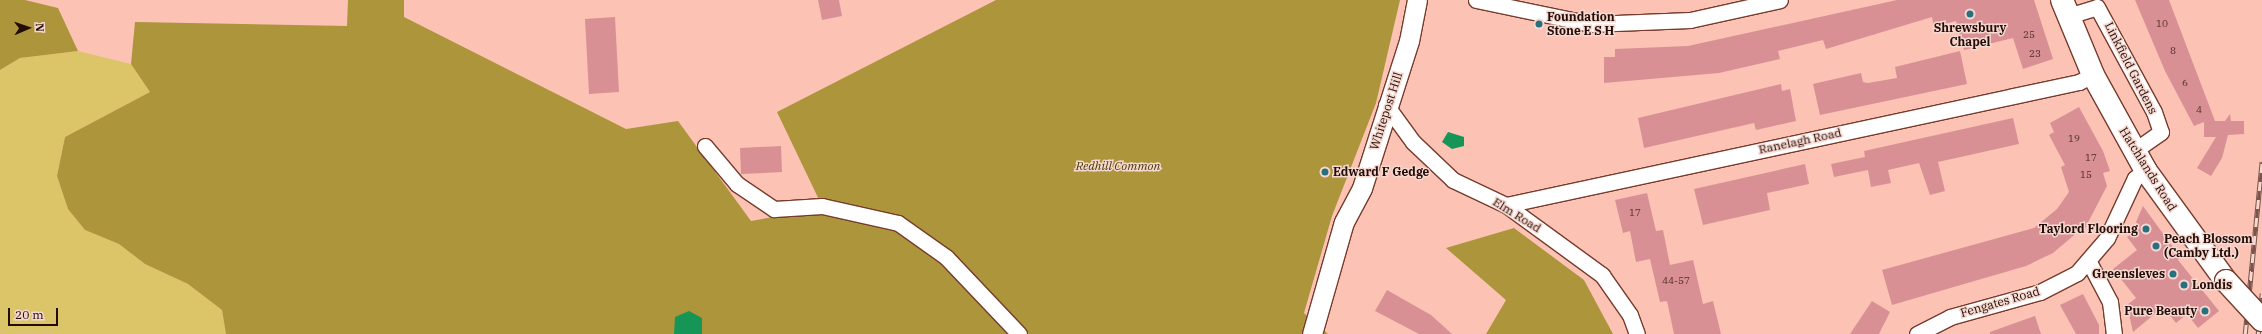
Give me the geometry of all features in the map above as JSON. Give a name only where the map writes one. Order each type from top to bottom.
[{"type":"main road","name":"Hatchlands Road","points":[[2065,8],[2093,75],[2146,170],[2226,281],[2262,320]]},
{"type":"street","name":"Whitepost Hill","points":[[1312,334],[1344,222],[1362,188],[1386,105],[1409,41],[1417,0]]},
{"type":"street","points":[[1476,0],[1591,24],[1690,20],[1780,0]]},
{"type":"street","name":"Linkfield Gardens","points":[[2065,8],[2097,7],[2154,112],[2161,132],[2134,150]]},
{"type":"street","name":"Ranelagh Road","points":[[1506,205],[2079,82],[2093,75]]},
{"type":"street","name":"Elm Road","points":[[1386,105],[1413,142],[1453,180],[1506,205],[1602,275],[1630,315],[1637,334]]},
{"type":"street","points":[[705,146],[737,184],[774,209],[822,206],[898,223],[946,257],[1019,334]]},
{"type":"street","name":"Fengates Road","points":[[1917,334],[1950,317],[2040,292],[2089,262],[2116,223],[2135,178],[2146,170]]},
{"type":"street","points":[[2089,262],[2110,302],[2114,334]]},
{"type":"shaded area","points":[[78,51],[131,64],[150,92],[65,137],[57,176],[68,209],[85,230],[119,244],[145,264],[188,284],[222,310],[226,334],[0,334],[0,70],[20,58]]},
{"type":"shaded area","points":[[1448,132],[1464,137],[1464,146],[1452,149],[1442,142]]},
{"type":"shaded area","points":[[689,311],[702,318],[702,334],[674,334],[675,317]]},
{"type":"green space","points":[[0,0],[25,0],[58,8],[78,51],[20,58],[0,70]]},
{"type":"green space","name":"Redhill Common","points":[[348,0],[404,0],[404,17],[626,129],[678,121],[751,221],[823,208],[777,112],[996,0],[1400,0],[1376,103],[1332,216],[1304,313],[1328,334],[226,334],[222,310],[188,284],[145,264],[119,244],[85,230],[68,209],[57,176],[65,137],[150,92],[131,64],[135,22],[347,26]]},
{"type":"green space","points":[[1514,228],[1584,280],[1613,334],[1486,334],[1506,300],[1446,248]]},
{"type":"building","points":[[818,0],[839,0],[842,16],[822,20]]},
{"type":"building","points":[[1897,0],[2034,0],[2053,59],[2023,69],[2013,38],[1964,50],[1956,21],[1934,27],[1932,17],[1826,49],[1823,40],[1778,51],[1780,59],[1719,73],[1604,83],[1604,57],[1615,57],[1615,49],[1688,46]]},
{"type":"building","points":[[2135,0],[2169,0],[2215,121],[2225,121],[2230,114],[2231,121],[2244,121],[2244,134],[2228,135],[2222,158],[2211,176],[2197,168],[2216,137],[2204,137],[2204,122],[2194,126],[2165,71]]},
{"type":"building","points":[[615,17],[619,92],[589,94],[585,19]]},
{"type":"building","points":[[1960,51],[1967,84],[1820,115],[1813,84],[1861,73],[1863,82],[1868,83],[1897,78],[1895,67]]},
{"type":"building","points":[[1781,84],[1782,91],[1790,89],[1796,121],[1756,130],[1754,123],[1644,148],[1638,118]]},
{"type":"building","points":[[2079,107],[2103,151],[2110,171],[2103,173],[2107,186],[2082,234],[2079,231],[2053,253],[2026,266],[1892,305],[1882,270],[2034,228],[2057,209],[2069,192],[2061,167],[2065,165],[2049,135],[2054,132],[2050,123]]},
{"type":"building","points":[[2013,118],[2019,144],[1938,162],[1945,191],[1930,195],[1919,163],[1888,170],[1891,183],[1871,187],[1868,170],[1834,177],[1831,164],[1865,157],[1864,151]]},
{"type":"building","points":[[781,146],[782,172],[741,174],[740,148]]},
{"type":"building","points":[[1805,164],[1809,184],[1767,193],[1770,210],[1703,225],[1694,189]]},
{"type":"building","points":[[1647,193],[1656,231],[1663,230],[1670,265],[1693,260],[1703,304],[1713,301],[1721,334],[1674,334],[1667,301],[1660,302],[1650,259],[1636,262],[1630,231],[1623,233],[1615,200]]},
{"type":"building","points":[[2143,206],[2180,257],[2178,260],[2219,311],[2198,328],[2187,314],[2176,323],[2163,307],[2133,332],[2127,305],[2136,298],[2113,269],[2137,250],[2127,237],[2140,228],[2136,222]]},
{"type":"building","points":[[1387,290],[1431,315],[1452,334],[1419,334],[1375,311]]},
{"type":"building","points":[[2083,294],[2099,325],[2099,334],[2076,334],[2060,305]]},
{"type":"building","points":[[1872,301],[1890,312],[1879,334],[1850,334]]},
{"type":"building","points":[[2035,316],[2041,334],[1990,334],[1990,332]]},
{"type":"railway","points":[[2245,334],[2262,162]]},
{"type":"railway","points":[[2258,334],[2262,293]]},
{"type":"place","name":"Shrewsbury Chapel","points":[[1970,14]]},
{"type":"place","name":"Foundation Stone E S H","points":[[1539,24]]},
{"type":"place","name":"Edward F Gedge","points":[[1325,172]]},
{"type":"place","name":"Taylord Flooring","points":[[2146,229]]},
{"type":"place","name":"Peach Blossom (Camby Ltd.)","points":[[2156,246]]},
{"type":"place","name":"Greensleves","points":[[2173,274]]},
{"type":"place","name":"Londis","points":[[2184,285]]},
{"type":"place","name":"Pure Beauty","points":[[2205,311]]}]
